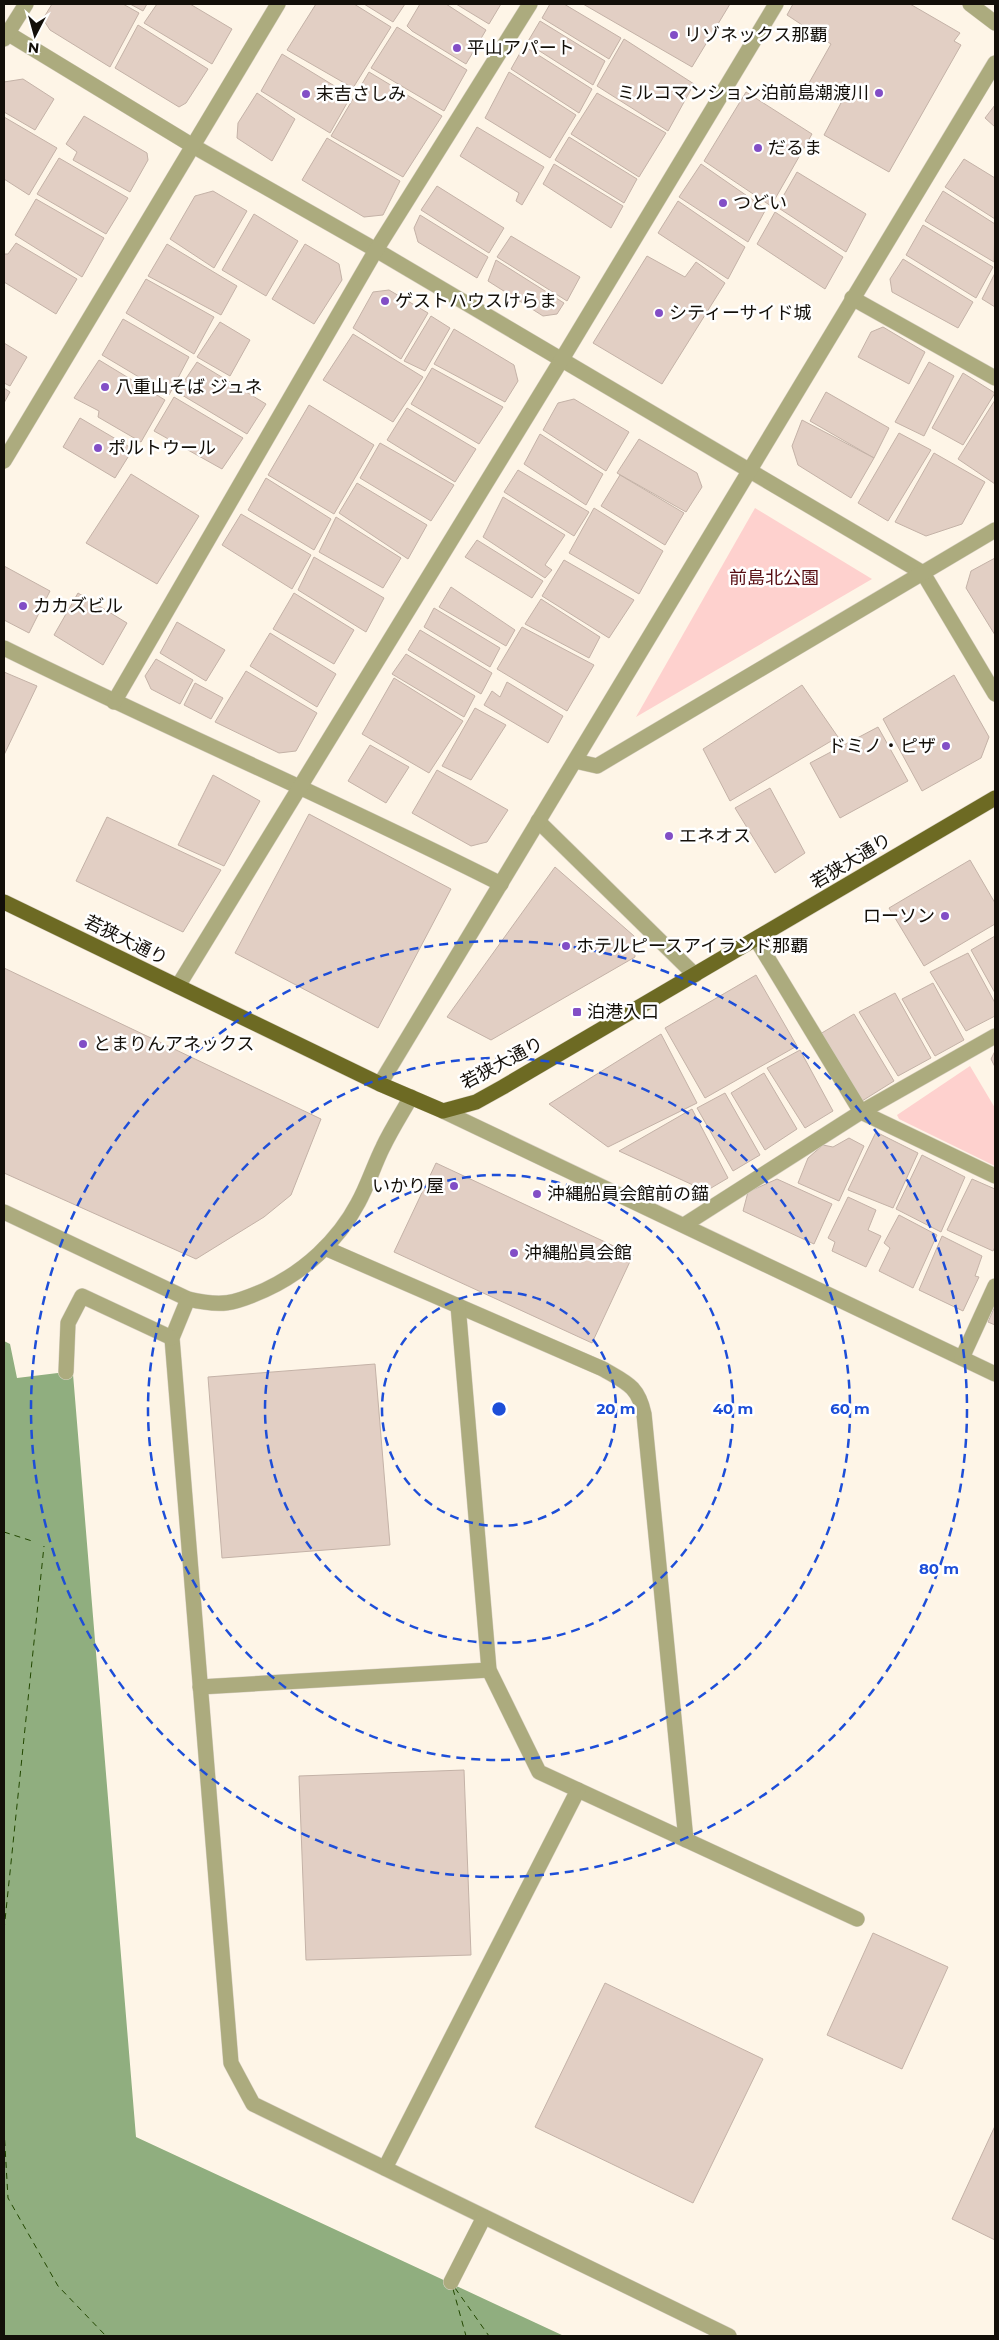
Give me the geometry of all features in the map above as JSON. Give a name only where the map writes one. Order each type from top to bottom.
[{"type":"main road","name":"若狭大通り","points":[[4,902],[380,1084],[443,1111],[476,1102],[756,940],[995,798]]},
{"type":"street","points":[[26,4],[5,35],[193,146],[376,250],[923,573],[995,694]]},
{"type":"street","points":[[4,461],[278,4]]},
{"type":"street","points":[[114,702],[376,250],[530,4]]},
{"type":"street","points":[[178,986],[562,360],[776,4]]},
{"type":"street","points":[[970,4],[995,23]]},
{"type":"street","points":[[380,1084],[748,469],[995,63]]},
{"type":"street","points":[[852,298],[995,378]]},
{"type":"street","points":[[575,761],[597,766],[995,530]]},
{"type":"street","points":[[4,648],[114,702],[299,786],[501,884]]},
{"type":"street","points":[[538,821],[695,975]]},
{"type":"street","points":[[756,940],[861,1112],[995,1176]]},
{"type":"street","points":[[684,1225],[861,1112],[995,1036]]},
{"type":"street","points":[[4,1212],[188,1299],[208,1304],[226,1304],[245,1299],[276,1284],[304,1267],[326,1248],[345,1225],[358,1202],[382,1148],[411,1097]]},
{"type":"street","points":[[443,1111],[995,1374]]},
{"type":"street","points":[[326,1248],[603,1369],[632,1386],[640,1397],[644,1414],[686,1840]]},
{"type":"street","points":[[962,1358],[995,1286]]},
{"type":"street","points":[[66,1372],[68,1323],[82,1296],[172,1338]]},
{"type":"street","points":[[188,1299],[172,1338],[231,2063],[252,2104],[729,2336]]},
{"type":"street","points":[[458,1305],[489,1670],[538,1772],[857,1919]]},
{"type":"street","points":[[200,1687],[489,1670]]},
{"type":"street","points":[[385,2168],[578,1790]]},
{"type":"street","points":[[451,2282],[484,2217]]},
{"type":"green space","name":"前島北公園","points":[[755,508],[872,579],[636,717]]},
{"type":"green space","points":[[970,1066],[995,1108],[995,1166],[899,1119],[897,1115]]},
{"type":"shaded area","points":[[4,1341],[10,1344],[17,1378],[66,1372],[73,1374],[136,2137],[564,2336],[4,2336]]},
{"type":"building","points":[[52,4],[123,4],[139,13],[110,67],[50,30],[43,19]]},
{"type":"building","points":[[130,4],[147,4],[143,11]]},
{"type":"building","points":[[157,4],[190,4],[232,29],[212,64],[144,23]]},
{"type":"building","points":[[316,4],[354,4],[391,27],[353,88],[287,50]]},
{"type":"building","points":[[364,4],[405,4],[393,22]]},
{"type":"building","name":"平山アパート","points":[[420,4],[446,4],[486,30],[466,64],[407,26]]},
{"type":"building","points":[[456,4],[501,4],[489,24]]},
{"type":"building","points":[[550,4],[564,4],[621,38],[609,59],[542,18]]},
{"type":"building","name":"リゾネックス那覇","points":[[583,4],[730,4],[692,67]]},
{"type":"building","name":"ミルコマンション泊前島潮渡川","points":[[793,4],[910,4],[960,33],[954,41],[961,45],[889,172],[824,135],[841,103],[809,83],[831,44],[787,15]]},
{"type":"building","points":[[540,21],[605,61],[593,85],[527,43]]},
{"type":"building","points":[[138,25],[208,69],[186,103],[179,107],[115,68]]},
{"type":"building","points":[[397,27],[467,70],[444,111],[371,68]]},
{"type":"building","points":[[624,39],[694,84],[668,131],[597,86]]},
{"type":"building","points":[[524,46],[592,89],[579,113],[511,69]]},
{"type":"building","name":"末吉さしみ","points":[[282,54],[351,96],[330,133],[261,91]]},
{"type":"building","points":[[369,72],[442,116],[403,177],[331,136]]},
{"type":"building","points":[[509,72],[576,115],[550,158],[485,118]]},
{"type":"building","points":[[23,79],[54,99],[35,130],[4,112],[4,82]]},
{"type":"building","name":"だるま","points":[[746,92],[812,134],[771,206],[704,161]]},
{"type":"building","points":[[257,93],[295,119],[272,161],[237,138],[238,123]]},
{"type":"building","points":[[597,93],[666,133],[639,177],[571,134]]},
{"type":"building","points":[[995,105],[995,127],[985,118]]},
{"type":"building","points":[[84,116],[147,153],[148,160],[130,192],[73,160],[77,152],[66,144]]},
{"type":"building","points":[[4,117],[57,148],[29,195],[4,179]]},
{"type":"building","points":[[477,127],[544,167],[522,205],[516,201],[519,193],[460,156]]},
{"type":"building","points":[[569,137],[637,179],[624,203],[555,160]]},
{"type":"building","points":[[327,138],[400,181],[383,215],[364,217],[302,180]]},
{"type":"building","points":[[59,158],[128,198],[106,234],[37,194]]},
{"type":"building","points":[[964,159],[995,178],[995,219],[945,187]]},
{"type":"building","points":[[554,164],[623,206],[611,228],[543,184]]},
{"type":"building","name":"つどい","points":[[701,164],[766,209],[748,242],[679,197]]},
{"type":"building","points":[[797,172],[866,214],[846,252],[777,207]]},
{"type":"building","points":[[437,186],[504,228],[489,253],[421,210]]},
{"type":"building","points":[[213,191],[247,211],[214,268],[170,239],[195,196]]},
{"type":"building","points":[[943,191],[995,224],[994,262],[925,221]]},
{"type":"building","points":[[36,199],[104,238],[82,277],[15,235]]},
{"type":"building","points":[[678,201],[745,247],[728,279],[658,233]]},
{"type":"building","points":[[775,212],[843,257],[825,289],[757,244]]},
{"type":"building","points":[[254,214],[298,241],[266,296],[222,270]]},
{"type":"building","points":[[420,215],[488,257],[477,278],[418,242],[414,228]]},
{"type":"building","points":[[923,225],[993,267],[976,298],[906,255]]},
{"type":"building","points":[[511,236],[580,277],[567,301],[497,257]]},
{"type":"building","points":[[16,243],[77,279],[56,314],[4,282],[4,254],[8,254]]},
{"type":"building","points":[[167,244],[237,286],[221,315],[148,276]]},
{"type":"building","points":[[305,244],[339,264],[342,280],[314,324],[272,299]]},
{"type":"building","name":"シティーサイド城","points":[[647,256],[685,277],[696,262],[725,283],[662,384],[593,343]]},
{"type":"building","points":[[903,259],[973,302],[958,328],[892,292],[890,279]]},
{"type":"building","points":[[496,260],[564,303],[557,314],[543,316],[488,281]]},
{"type":"building","points":[[995,273],[995,307],[982,299]]},
{"type":"building","points":[[146,279],[214,317],[194,354],[126,313]]},
{"type":"building","points":[[389,290],[428,313],[401,359],[353,328],[373,292]]},
{"type":"building","points":[[431,316],[450,328],[425,371],[404,361]]},
{"type":"building","points":[[123,319],[189,357],[169,395],[102,355]]},
{"type":"building","points":[[220,322],[250,340],[230,376],[197,357]]},
{"type":"building","points":[[883,327],[925,352],[909,384],[858,357],[871,332]]},
{"type":"building","points":[[454,329],[514,365],[518,381],[505,402],[434,364]]},
{"type":"building","points":[[353,334],[423,377],[393,422],[323,380]]},
{"type":"building","points":[[4,343],[27,357],[10,386],[4,383]]},
{"type":"building","points":[[99,360],[165,400],[141,442],[98,417],[99,411],[74,398]]},
{"type":"building","points":[[197,362],[266,404],[247,434],[177,392]]},
{"type":"building","points":[[929,362],[954,376],[924,436],[895,422]]},
{"type":"building","points":[[432,368],[503,407],[479,444],[411,404]]},
{"type":"building","points":[[963,373],[995,393],[963,445],[932,428]]},
{"type":"building","points":[[4,388],[10,392],[4,403]]},
{"type":"building","points":[[826,392],[889,428],[874,458],[810,421]]},
{"type":"building","points":[[174,397],[243,438],[222,469],[154,431]]},
{"type":"building","points":[[574,399],[629,432],[606,471],[543,430],[558,403]]},
{"type":"building","points":[[995,400],[995,484],[958,459]]},
{"type":"building","points":[[309,405],[374,445],[334,514],[268,475]]},
{"type":"building","points":[[407,408],[476,449],[455,482],[387,440]]},
{"type":"building","name":"ポルトウール","points":[[80,418],[133,449],[115,478],[63,447]]},
{"type":"building","points":[[802,420],[874,458],[851,498],[798,465],[792,446]]},
{"type":"building","points":[[899,433],[931,450],[888,521],[858,503]]},
{"type":"building","points":[[540,434],[603,474],[586,505],[524,464]]},
{"type":"building","points":[[639,439],[697,473],[702,487],[686,512],[617,473]]},
{"type":"building","points":[[380,443],[454,485],[431,521],[360,478]]},
{"type":"building","points":[[934,453],[985,482],[962,524],[926,536],[895,522]]},
{"type":"building","points":[[518,470],[589,512],[574,536],[504,492]]},
{"type":"building","points":[[131,474],[199,516],[157,584],[86,543]]},
{"type":"building","points":[[620,475],[684,513],[665,545],[601,506]]},
{"type":"building","points":[[266,478],[331,519],[314,550],[248,510]]},
{"type":"building","points":[[357,483],[427,525],[408,559],[339,513]]},
{"type":"building","points":[[503,497],[565,535],[545,565],[552,570],[545,578],[483,537]]},
{"type":"building","points":[[594,508],[663,551],[639,594],[569,553]]},
{"type":"building","points":[[241,514],[311,555],[292,589],[222,545]]},
{"type":"building","points":[[336,517],[401,558],[383,588],[319,552]]},
{"type":"building","points":[[477,540],[543,581],[532,598],[465,557]]},
{"type":"building","points":[[314,557],[384,598],[366,632],[298,590]]},
{"type":"building","points":[[995,558],[995,635],[966,588],[971,571]]},
{"type":"building","points":[[564,560],[634,600],[609,638],[542,596]]},
{"type":"building","name":"カカズビル","points":[[4,566],[50,591],[29,633],[4,620]]},
{"type":"building","points":[[451,587],[515,630],[506,646],[439,607]]},
{"type":"building","points":[[78,593],[127,623],[103,665],[54,635]]},
{"type":"building","points":[[294,593],[354,630],[334,664],[273,629]]},
{"type":"building","points":[[541,599],[600,637],[589,658],[525,624]]},
{"type":"building","points":[[434,608],[500,648],[490,667],[424,627]]},
{"type":"building","points":[[177,622],[225,650],[206,681],[160,653]]},
{"type":"building","points":[[522,627],[594,665],[567,711],[497,669]]},
{"type":"building","points":[[420,630],[492,673],[481,694],[408,650]]},
{"type":"building","points":[[270,633],[336,674],[317,707],[250,666]]},
{"type":"building","points":[[406,654],[475,696],[464,717],[392,674]]},
{"type":"building","points":[[156,659],[193,680],[180,704],[151,689],[145,676]]},
{"type":"building","points":[[246,671],[317,713],[296,751],[279,753],[215,722]]},
{"type":"building","points":[[4,672],[37,686],[4,755]]},
{"type":"building","points":[[954,675],[989,737],[981,758],[922,791],[883,719]]},
{"type":"building","points":[[394,678],[463,721],[429,773],[362,734]]},
{"type":"building","points":[[507,682],[563,716],[548,743],[484,705],[492,691],[500,697]]},
{"type":"building","points":[[195,683],[223,698],[211,719],[184,705]]},
{"type":"building","points":[[802,685],[838,737],[730,801],[703,749]]},
{"type":"building","points":[[475,708],[506,725],[471,780],[442,766]]},
{"type":"building","points":[[878,727],[908,781],[840,818],[810,763]]},
{"type":"building","points":[[370,745],[409,767],[386,803],[348,781]]},
{"type":"building","points":[[437,770],[508,810],[487,842],[471,846],[412,813]]},
{"type":"building","points":[[213,775],[260,801],[224,866],[178,845]]},
{"type":"building","points":[[770,788],[805,853],[775,873],[735,808]]},
{"type":"building","points":[[309,814],[451,889],[378,1028],[235,953]]},
{"type":"building","points":[[107,817],[221,870],[183,932],[76,881]]},
{"type":"building","name":"ローソン","points":[[970,860],[995,903],[995,924],[924,966],[889,908]]},
{"type":"building","name":"ホテルピースアイランド那覇","points":[[555,867],[634,936],[635,957],[491,1040],[447,1017]]},
{"type":"building","points":[[995,936],[995,993],[971,950]]},
{"type":"building","points":[[968,953],[995,1003],[995,1016],[966,1031],[930,972]]},
{"type":"building","name":"とまりんアネックス","points":[[4,968],[321,1119],[291,1195],[264,1217],[196,1259],[4,1173]]},
{"type":"building","points":[[756,975],[797,1046],[705,1098],[665,1028]]},
{"type":"building","points":[[933,983],[964,1040],[935,1056],[902,999]]},
{"type":"building","points":[[895,993],[931,1058],[898,1076],[859,1012]]},
{"type":"building","points":[[854,1014],[894,1081],[862,1101],[820,1034]]},
{"type":"building","points":[[661,1034],[697,1103],[608,1147],[549,1104]]},
{"type":"building","points":[[800,1050],[833,1111],[805,1128],[767,1068]]},
{"type":"building","points":[[995,1051],[995,1067],[991,1059]]},
{"type":"building","points":[[764,1073],[797,1129],[765,1150],[731,1093]]},
{"type":"building","points":[[725,1093],[760,1155],[733,1171],[697,1108]]},
{"type":"building","points":[[692,1109],[728,1178],[706,1191],[619,1151]]},
{"type":"building","points":[[876,1132],[918,1153],[893,1208],[848,1190]]},
{"type":"building","points":[[849,1138],[864,1146],[839,1201],[798,1183],[808,1158],[823,1145],[833,1147]]},
{"type":"building","points":[[922,1155],[965,1177],[941,1232],[896,1209]]},
{"type":"building","name":"沖縄船員会館","points":[[436,1163],[633,1255],[592,1343],[394,1252]]},
{"type":"building","points":[[777,1179],[832,1204],[814,1244],[743,1211],[748,1192]]},
{"type":"building","points":[[972,1179],[995,1189],[995,1247],[993,1251],[947,1230]]},
{"type":"building","points":[[848,1197],[876,1210],[868,1230],[881,1236],[866,1267],[832,1251],[835,1242],[828,1238]]},
{"type":"building","points":[[899,1215],[937,1235],[913,1288],[879,1271],[890,1248],[884,1243]]},
{"type":"building","points":[[942,1236],[982,1256],[975,1276],[979,1277],[963,1311],[919,1290]]},
{"type":"building","points":[[995,1306],[995,1325],[988,1322]]},
{"type":"building","points":[[375,1364],[390,1545],[222,1558],[208,1377]]},
{"type":"building","points":[[464,1770],[471,1955],[306,1960],[299,1776]]},
{"type":"building","points":[[873,1933],[948,1967],[902,2069],[827,2035]]},
{"type":"building","points":[[605,1983],[763,2059],[693,2203],[535,2127]]},
{"type":"building","points":[[995,2126],[995,2240],[952,2219]]},
{"type":"ferry route","points":[[4,1532],[32,1541]]},
{"type":"ferry route","points":[[4,1930],[44,1546]]},
{"type":"ferry route","points":[[4,2129],[8,2198],[58,2286],[106,2336]]},
{"type":"ferry route","points":[[455,2288],[489,2336]]},
{"type":"ferry route","points":[[453,2289],[466,2336]]},
{"type":"place","name":"リゾネックス那覇","points":[[674,35]]},
{"type":"place","name":"平山アパート","points":[[457,48]]},
{"type":"place","name":"ミルコマンション泊前島潮渡川","points":[[879,93]]},
{"type":"place","name":"末吉さしみ","points":[[306,94]]},
{"type":"place","name":"だるま","points":[[758,148]]},
{"type":"place","name":"つどい","points":[[723,203]]},
{"type":"place","name":"ゲストハウスけらま","points":[[385,301]]},
{"type":"place","name":"シティーサイド城","points":[[659,313]]},
{"type":"place","name":"八重山そば ジュネ","points":[[105,387]]},
{"type":"place","name":"ポルトウール","points":[[98,448]]},
{"type":"place","name":"カカズビル","points":[[23,606]]},
{"type":"place","name":"ドミノ・ピザ","points":[[946,746]]},
{"type":"place","name":"エネオス","points":[[669,836]]},
{"type":"place","name":"ローソン","points":[[945,916]]},
{"type":"place","name":"ホテルピースアイランド那覇","points":[[566,946]]},
{"type":"place","name":"泊港入口","points":[[577,1012]]},
{"type":"place","name":"とまりんアネックス","points":[[83,1044]]},
{"type":"place","name":"いかり屋","points":[[454,1186]]},
{"type":"place","name":"沖縄船員会館前の錨","points":[[537,1194]]},
{"type":"place","name":"沖縄船員会館","points":[[514,1253]]}]
